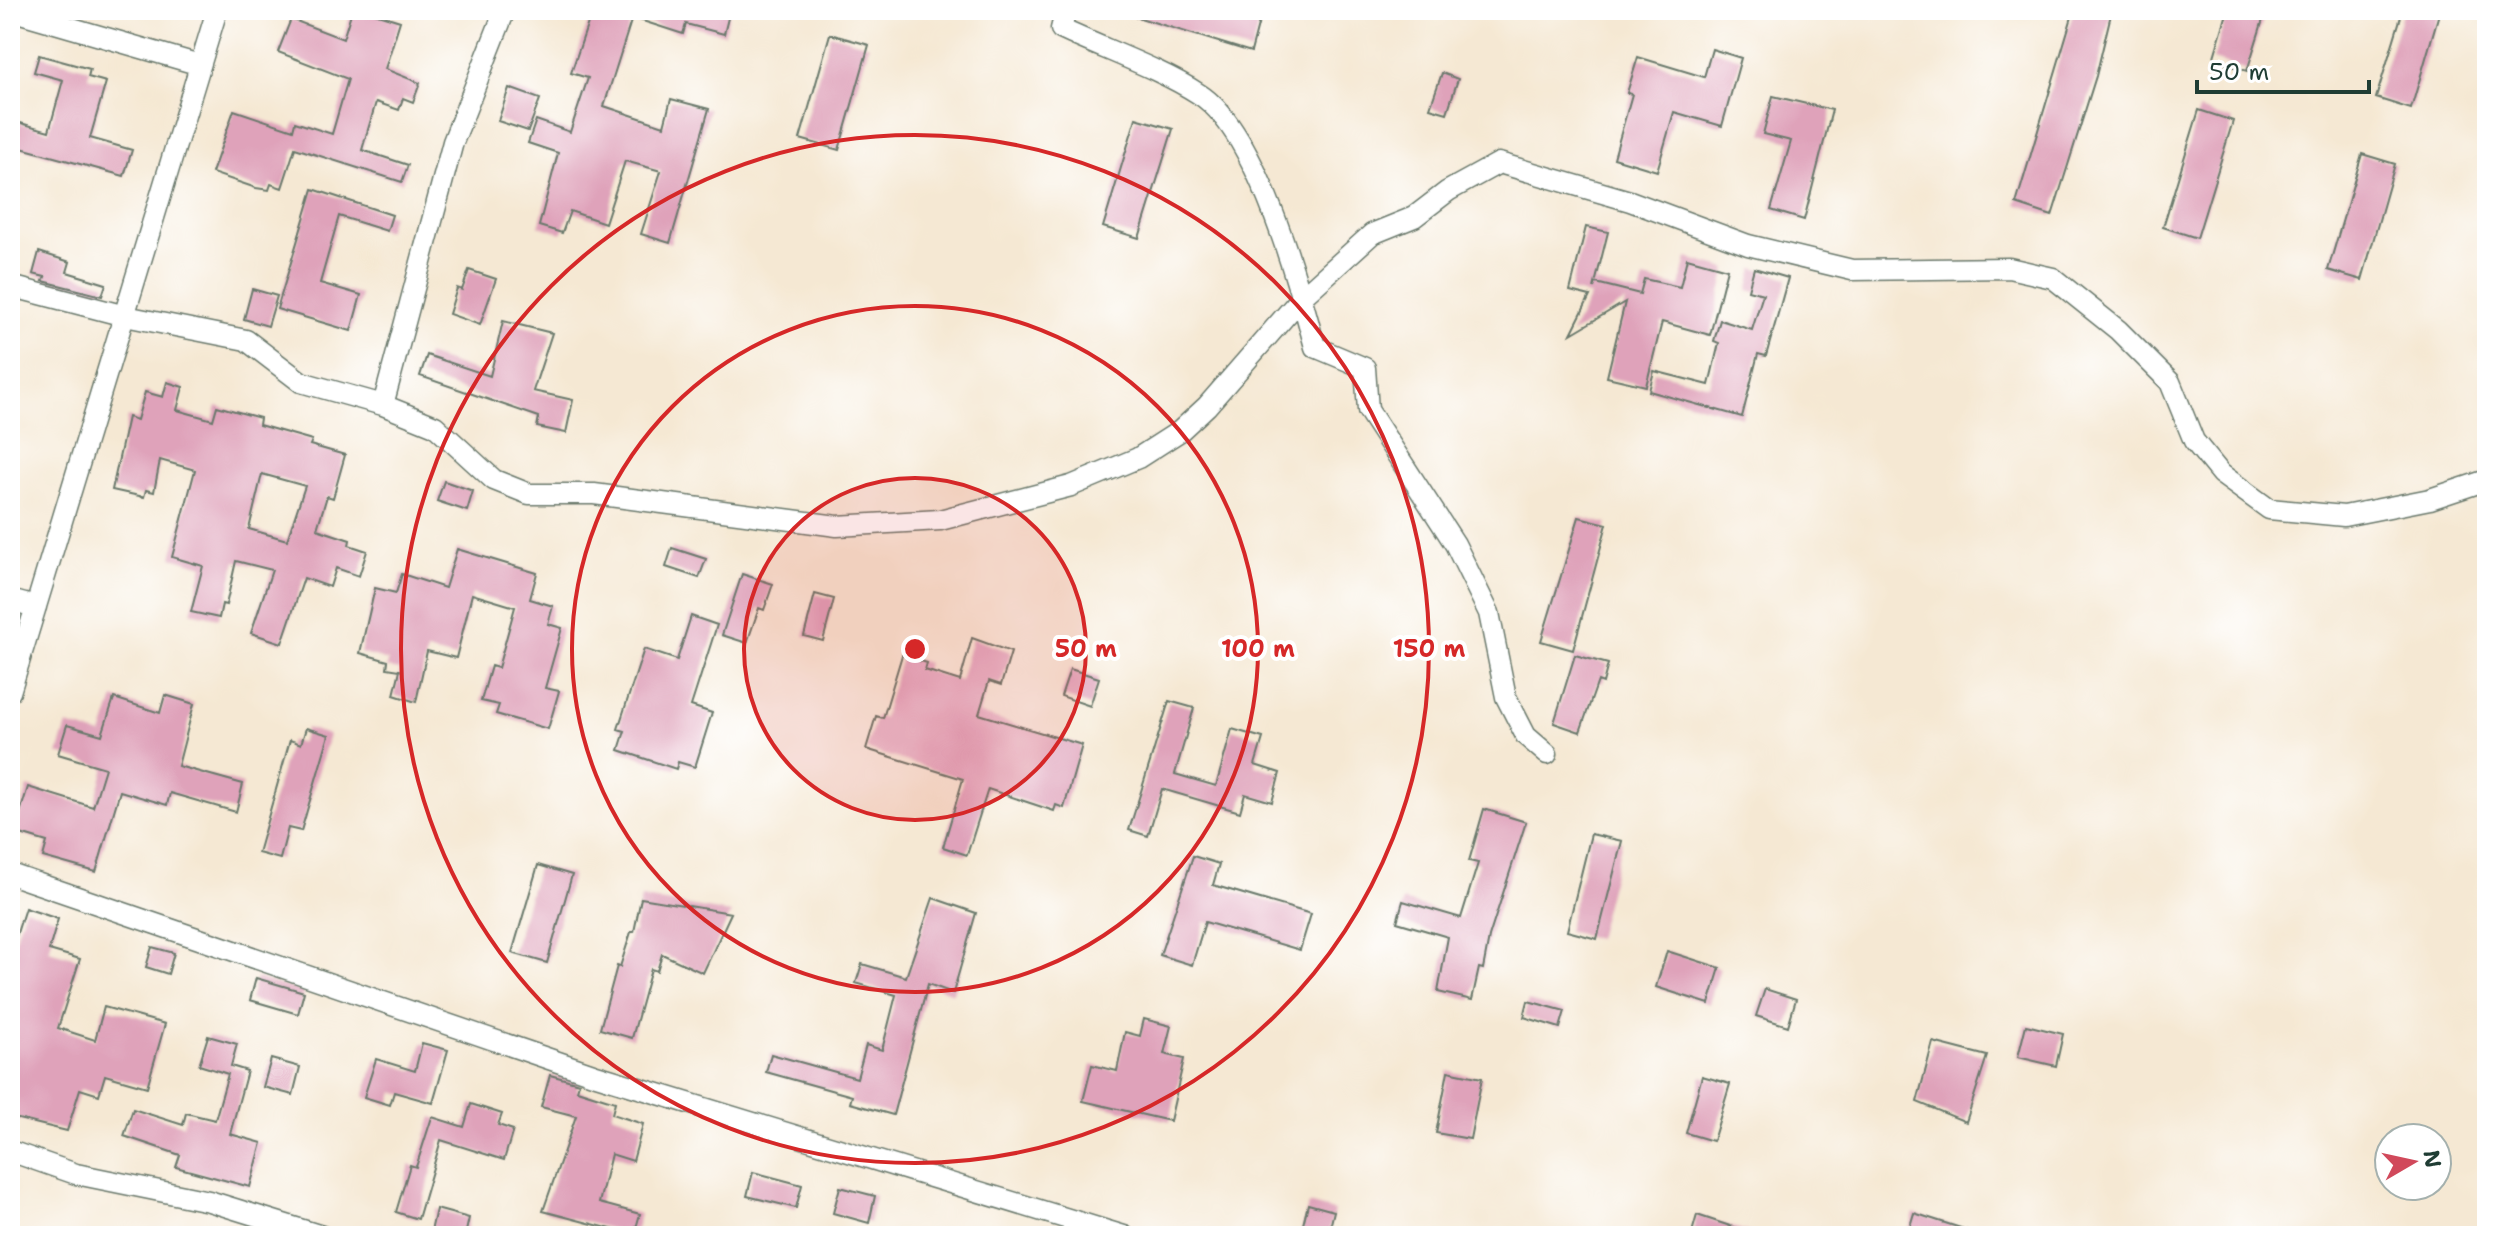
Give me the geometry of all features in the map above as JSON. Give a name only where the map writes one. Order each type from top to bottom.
[{"type":"street","points":[[10,10],[200,65]]},
{"type":"street","points":[[10,692],[217,10]]},
{"type":"street","points":[[383,405],[453,142],[505,10]]},
{"type":"street","points":[[1066,10],[1061,29],[1201,95],[1232,128],[1254,167],[1302,297],[1315,347],[1365,368],[1368,410],[1455,544],[1489,613],[1506,697],[1526,736],[1547,754]]},
{"type":"street","points":[[10,286],[125,316],[246,340],[301,382],[383,405],[435,426],[494,480],[529,494],[594,494],[837,526],[940,520],[1071,486],[1138,458],[1180,431],[1207,406],[1302,297],[1372,234],[1414,217],[1448,191],[1499,163],[1630,201],[1748,245],[1852,270],[2009,268],[2053,278],[2118,330],[2170,382],[2194,441],[2221,474],[2269,509],[2344,516],[2430,499],[2487,480]]},
{"type":"street","points":[[10,600],[36,607]]},
{"type":"street","points":[[10,874],[593,1074],[1124,1236]]},
{"type":"street","points":[[10,1151],[76,1174],[209,1201],[322,1236]]},
{"type":"building","points":[[352,10],[365,10],[400,21],[385,69],[420,83],[413,102],[403,98],[399,110],[376,102],[362,150],[408,165],[402,182],[295,148],[282,188],[271,184],[269,190],[256,188],[212,173],[234,110],[293,130],[295,122],[332,134],[348,79],[278,52],[291,19],[343,39]]},
{"type":"building","points":[[622,10],[730,10],[724,34],[686,24],[683,34],[621,14]]},
{"type":"building","points":[[1127,10],[1262,10],[1251,52],[1127,14]]},
{"type":"building","points":[[2074,10],[2112,10],[2096,76],[2052,216],[2016,204]]},
{"type":"building","points":[[2228,10],[2266,10],[2247,71],[2213,60]]},
{"type":"building","points":[[2403,10],[2440,10],[2411,109],[2376,98]]},
{"type":"building","points":[[591,14],[608,20],[610,14],[631,21],[604,106],[664,126],[671,99],[709,109],[670,243],[641,234],[661,171],[625,161],[605,223],[570,211],[562,233],[539,226],[558,153],[528,143],[536,120],[570,132],[588,78],[571,73]]},
{"type":"building","points":[[830,34],[869,45],[839,150],[800,139]]},
{"type":"building","points":[[1712,49],[1741,58],[1722,126],[1674,112],[1657,171],[1614,158],[1632,94],[1627,93],[1638,57],[1704,77]]},
{"type":"building","points":[[39,55],[90,69],[88,77],[106,82],[90,138],[132,150],[124,176],[10,145],[10,120],[49,131],[63,80],[34,72]]},
{"type":"building","points":[[1442,73],[1458,79],[1447,113],[1430,108]]},
{"type":"building","points":[[509,88],[540,99],[528,131],[498,121]]},
{"type":"building","points":[[1773,96],[1832,110],[1804,220],[1771,210],[1791,141],[1763,134]]},
{"type":"building","points":[[2199,110],[2233,121],[2197,238],[2163,227]]},
{"type":"building","points":[[1136,118],[1173,129],[1139,238],[1103,227]]},
{"type":"building","points":[[2362,154],[2395,164],[2362,280],[2328,270]]},
{"type":"building","points":[[313,189],[392,215],[387,231],[339,216],[320,283],[361,295],[351,331],[277,309]]},
{"type":"building","points":[[1586,227],[1608,232],[1594,288],[1596,283],[1640,294],[1644,279],[1680,287],[1687,258],[1727,269],[1710,335],[1662,322],[1646,386],[1607,377],[1625,302],[1571,334],[1590,296],[1570,291]]},
{"type":"building","points":[[39,252],[70,262],[67,272],[106,284],[102,296],[43,281],[45,277],[33,274]]},
{"type":"building","points":[[1754,268],[1788,278],[1766,356],[1758,354],[1742,417],[1649,391],[1654,371],[1709,385],[1719,343],[1714,341],[1720,320],[1752,330],[1763,294],[1748,290]]},
{"type":"building","points":[[469,270],[496,279],[480,325],[449,314],[457,288],[462,290]]},
{"type":"building","points":[[252,289],[277,296],[268,326],[244,319]]},
{"type":"building","points":[[503,321],[552,333],[533,391],[573,400],[566,433],[537,427],[539,417],[420,376],[427,355],[490,376]]},
{"type":"building","points":[[167,382],[183,387],[177,410],[213,420],[217,406],[260,418],[259,425],[312,440],[310,445],[345,455],[333,498],[327,496],[317,529],[350,540],[349,545],[367,551],[359,576],[336,568],[330,587],[304,578],[282,643],[251,633],[272,570],[236,561],[226,605],[222,604],[219,618],[191,612],[203,566],[172,557],[195,470],[160,460],[154,492],[146,490],[144,497],[112,490],[128,417],[137,420],[145,392],[163,397]],"holes":[[[262,474],[305,486],[287,540],[249,529]]]},
{"type":"building","points":[[444,481],[473,491],[467,511],[437,501]]},
{"type":"building","points":[[1579,517],[1607,524],[1573,650],[1541,641]]},
{"type":"building","points":[[672,548],[706,559],[699,578],[666,567]]},
{"type":"building","points":[[457,549],[537,573],[530,599],[553,606],[548,624],[562,628],[545,688],[559,691],[548,729],[496,714],[499,705],[481,701],[491,666],[498,668],[515,607],[472,594],[456,658],[427,651],[416,702],[394,695],[400,670],[387,668],[388,661],[360,653],[375,588],[396,593],[402,574],[445,588]]},
{"type":"building","points":[[742,574],[773,584],[764,610],[759,608],[747,643],[722,635]]},
{"type":"building","points":[[815,594],[834,599],[823,641],[804,636]]},
{"type":"building","points":[[691,616],[717,625],[691,706],[712,713],[695,767],[678,762],[676,769],[619,750],[625,731],[618,729],[644,649],[677,660]]},
{"type":"building","points":[[972,638],[1011,652],[1001,685],[989,681],[979,714],[1082,745],[1064,808],[1056,805],[1054,811],[988,789],[967,855],[943,847],[963,779],[866,749],[876,716],[883,718],[902,655],[927,663],[925,670],[960,681]]},
{"type":"building","points":[[1575,655],[1608,664],[1603,683],[1598,681],[1580,732],[1554,723]]},
{"type":"building","points":[[1070,669],[1099,678],[1090,706],[1061,696]]},
{"type":"building","points":[[165,695],[194,704],[178,766],[243,784],[236,812],[170,793],[167,805],[120,791],[96,872],[43,857],[47,842],[14,832],[28,787],[93,807],[105,768],[58,754],[67,725],[102,735],[114,698],[160,713]]},
{"type":"building","points":[[1169,701],[1194,708],[1175,774],[1216,786],[1232,729],[1263,738],[1255,765],[1280,773],[1272,802],[1245,794],[1240,812],[1162,789],[1148,836],[1129,830]]},
{"type":"building","points":[[306,728],[329,735],[301,831],[288,828],[280,859],[258,853],[290,740],[301,744]]},
{"type":"building","points":[[1484,809],[1526,822],[1489,937],[1483,969],[1479,968],[1472,1000],[1438,992],[1448,937],[1397,922],[1403,901],[1461,918],[1478,863],[1469,861]]},
{"type":"building","points":[[1591,834],[1622,841],[1597,939],[1567,931]]},
{"type":"building","points":[[1193,856],[1219,864],[1213,885],[1311,914],[1300,950],[1205,922],[1192,965],[1160,955]]},
{"type":"building","points":[[538,865],[572,875],[547,963],[512,953]]},
{"type":"building","points":[[641,898],[731,913],[703,973],[662,954],[657,971],[651,969],[632,1038],[600,1029],[617,966],[620,967],[631,932],[634,932]]},
{"type":"building","points":[[933,898],[976,913],[953,993],[928,984],[893,1115],[850,1103],[852,1096],[766,1072],[771,1054],[857,1078],[866,1045],[882,1050],[896,995],[856,983],[862,964],[906,977]]},
{"type":"building","points":[[25,908],[58,919],[49,950],[80,959],[58,1028],[95,1040],[104,1007],[165,1024],[147,1087],[105,1075],[99,1095],[80,1089],[67,1131],[10,1117],[10,955]]},
{"type":"building","points":[[152,947],[174,953],[168,974],[146,967]]},
{"type":"building","points":[[1667,951],[1720,968],[1709,1004],[1656,987]]},
{"type":"building","points":[[256,978],[304,992],[298,1014],[250,1000]]},
{"type":"building","points":[[1765,989],[1796,999],[1788,1026],[1756,1016]]},
{"type":"building","points":[[1528,1001],[1565,1011],[1560,1028],[1524,1017]]},
{"type":"building","points":[[1144,1019],[1171,1026],[1164,1054],[1184,1059],[1170,1121],[1083,1101],[1092,1065],[1117,1071],[1125,1032],[1140,1036]]},
{"type":"building","points":[[2026,1025],[2063,1034],[2056,1066],[2018,1057]]},
{"type":"building","points":[[208,1036],[237,1044],[231,1066],[247,1071],[230,1134],[262,1143],[250,1187],[176,1167],[180,1155],[124,1136],[133,1109],[183,1125],[186,1113],[215,1120],[228,1074],[199,1065]]},
{"type":"building","points":[[1933,1042],[1987,1056],[1966,1122],[1917,1102]]},
{"type":"building","points":[[422,1043],[448,1050],[433,1103],[394,1092],[390,1105],[364,1097],[376,1059],[415,1071]]},
{"type":"building","points":[[271,1059],[300,1067],[293,1095],[263,1087]]},
{"type":"building","points":[[1448,1071],[1482,1078],[1470,1139],[1436,1133]]},
{"type":"building","points":[[550,1075],[579,1083],[577,1090],[615,1102],[612,1114],[643,1124],[633,1161],[611,1154],[599,1203],[640,1214],[634,1235],[543,1211],[576,1116],[541,1107]]},
{"type":"building","points":[[1702,1076],[1730,1084],[1713,1141],[1686,1133]]},
{"type":"building","points":[[471,1104],[502,1114],[498,1125],[513,1130],[504,1160],[441,1140],[418,1219],[396,1212],[410,1165],[416,1167],[432,1117],[464,1127]]},
{"type":"building","points":[[753,1172],[802,1185],[796,1208],[747,1196]]},
{"type":"building","points":[[840,1187],[875,1196],[869,1223],[833,1213]]},
{"type":"building","points":[[1308,1204],[1334,1211],[1328,1236],[1301,1233]]},
{"type":"building","points":[[436,1209],[469,1218],[465,1236],[430,1236]]},
{"type":"building","points":[[1914,1213],[1973,1232],[1972,1236],[1907,1236]]},
{"type":"building","points":[[1697,1215],[1751,1233],[1750,1236],[1691,1236]]}]
